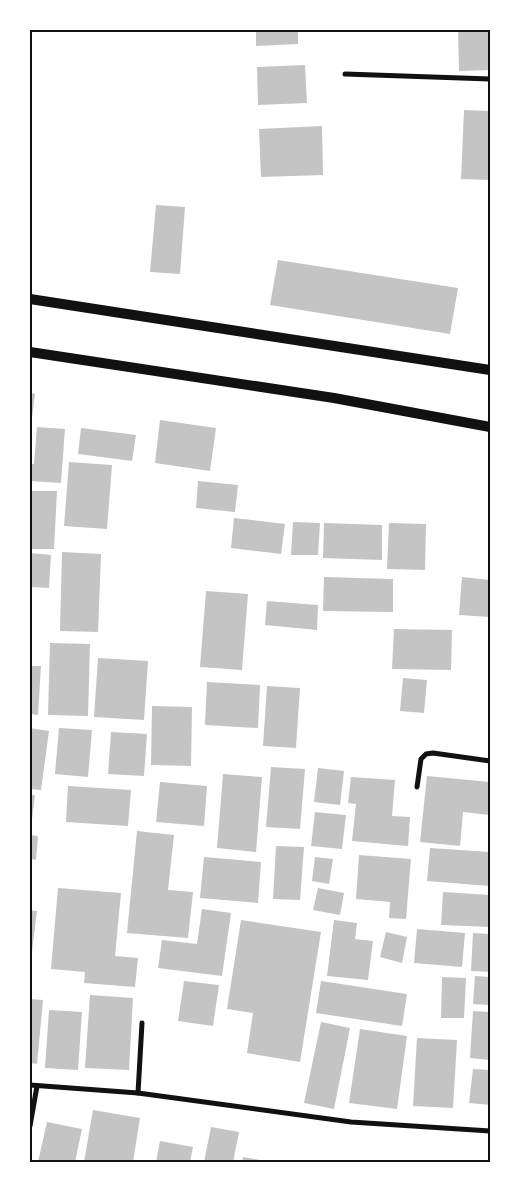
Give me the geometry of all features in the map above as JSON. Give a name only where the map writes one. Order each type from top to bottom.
[{"type":"main road","points":[[30,299],[490,370]]},
{"type":"main road","points":[[30,352],[334,398],[490,427]]},
{"type":"street","points":[[345,74],[490,79]]},
{"type":"street","points":[[417,787],[421,759],[426,754],[433,753],[490,761]]},
{"type":"street","points":[[138,1093],[142,1024]]},
{"type":"street","points":[[30,1086],[138,1093],[351,1122],[490,1131]]},
{"type":"street","points":[[30,1126],[37,1086]]},
{"type":"building","points":[[256,30],[298,30],[298,44],[256,46]]},
{"type":"building","points":[[458,30],[490,30],[490,70],[459,71]]},
{"type":"building","points":[[305,65],[307,103],[258,105],[257,67]]},
{"type":"building","points":[[464,110],[490,111],[490,180],[461,179]]},
{"type":"building","points":[[322,126],[323,175],[261,177],[259,129]]},
{"type":"building","points":[[156,205],[185,207],[180,274],[150,272]]},
{"type":"building","points":[[278,260],[458,288],[450,334],[270,305]]},
{"type":"building","points":[[30,393],[35,394],[31,426],[30,426]]},
{"type":"building","points":[[160,420],[216,428],[210,471],[155,463]]},
{"type":"building","points":[[37,427],[65,429],[61,483],[30,481],[30,464],[34,464]]},
{"type":"building","points":[[81,428],[136,435],[132,461],[78,454]]},
{"type":"building","points":[[69,462],[112,465],[107,529],[64,526]]},
{"type":"building","points":[[198,481],[238,485],[235,512],[196,508]]},
{"type":"building","points":[[30,491],[57,491],[54,549],[30,549]]},
{"type":"building","points":[[234,518],[285,524],[281,554],[231,548]]},
{"type":"building","points":[[293,522],[320,523],[318,555],[291,555]]},
{"type":"building","points":[[324,523],[382,525],[382,560],[323,558]]},
{"type":"building","points":[[389,523],[426,524],[425,570],[387,569]]},
{"type":"building","points":[[62,552],[101,554],[98,632],[60,631]]},
{"type":"building","points":[[30,553],[51,555],[49,588],[30,587]]},
{"type":"building","points":[[324,577],[393,579],[393,612],[323,611]]},
{"type":"building","points":[[462,577],[490,580],[490,617],[459,615]]},
{"type":"building","points":[[206,591],[248,594],[242,670],[200,667]]},
{"type":"building","points":[[267,601],[318,605],[317,630],[265,625]]},
{"type":"building","points":[[394,629],[452,630],[451,670],[392,669]]},
{"type":"building","points":[[50,643],[90,644],[88,716],[48,715]]},
{"type":"building","points":[[98,658],[148,661],[144,720],[94,717]]},
{"type":"building","points":[[30,666],[41,666],[38,715],[30,714]]},
{"type":"building","points":[[403,678],[427,680],[424,713],[400,711]]},
{"type":"building","points":[[207,682],[260,685],[258,728],[205,725]]},
{"type":"building","points":[[267,686],[300,688],[296,748],[263,746]]},
{"type":"building","points":[[152,706],[192,707],[191,766],[151,765]]},
{"type":"building","points":[[30,728],[49,731],[41,790],[30,789]]},
{"type":"building","points":[[59,728],[92,730],[88,777],[55,774]]},
{"type":"building","points":[[111,732],[147,734],[144,776],[108,774]]},
{"type":"building","points":[[271,767],[305,769],[300,829],[266,827]]},
{"type":"building","points":[[318,768],[344,771],[340,805],[314,802]]},
{"type":"building","points":[[223,774],[262,777],[256,852],[217,848]]},
{"type":"building","points":[[427,776],[490,782],[490,815],[463,812],[460,846],[420,842]]},
{"type":"building","points":[[351,777],[395,780],[392,816],[410,817],[408,846],[352,841],[356,804],[348,803]]},
{"type":"building","points":[[160,782],[207,786],[204,826],[156,822]]},
{"type":"building","points":[[68,786],[131,790],[128,826],[66,822]]},
{"type":"building","points":[[30,795],[35,795],[31,827],[30,827]]},
{"type":"building","points":[[315,812],[346,815],[342,849],[311,846]]},
{"type":"building","points":[[137,831],[174,835],[168,890],[193,892],[188,938],[127,933]]},
{"type":"building","points":[[30,835],[38,836],[36,860],[30,859]]},
{"type":"building","points":[[276,846],[304,847],[300,900],[273,899]]},
{"type":"building","points":[[430,848],[490,852],[490,886],[427,881]]},
{"type":"building","points":[[359,855],[411,859],[406,919],[389,918],[390,902],[356,899]]},
{"type":"building","points":[[204,857],[261,862],[258,903],[200,898]]},
{"type":"building","points":[[315,857],[333,859],[329,884],[312,881]]},
{"type":"building","points":[[58,888],[121,893],[115,956],[138,958],[135,987],[84,983],[85,972],[51,969]]},
{"type":"building","points":[[318,888],[344,893],[340,915],[313,910]]},
{"type":"building","points":[[443,892],[490,895],[490,927],[441,925]]},
{"type":"building","points":[[202,909],[231,913],[222,976],[158,968],[162,940],[197,944]]},
{"type":"building","points":[[30,910],[37,911],[31,960],[30,960]]},
{"type":"building","points":[[241,920],[321,932],[300,1062],[247,1053],[253,1013],[227,1009]]},
{"type":"building","points":[[334,920],[357,923],[355,939],[373,941],[368,980],[327,976]]},
{"type":"building","points":[[417,929],[465,933],[462,967],[414,963]]},
{"type":"building","points":[[386,932],[407,937],[402,963],[380,957]]},
{"type":"building","points":[[473,933],[490,934],[490,972],[471,971]]},
{"type":"building","points":[[475,976],[490,977],[490,1005],[473,1004]]},
{"type":"building","points":[[442,977],[466,978],[464,1018],[441,1018]]},
{"type":"building","points":[[184,981],[219,985],[213,1026],[178,1021]]},
{"type":"building","points":[[321,981],[407,994],[402,1026],[316,1013]]},
{"type":"building","points":[[90,995],[133,998],[129,1070],[85,1068]]},
{"type":"building","points":[[30,999],[43,1000],[37,1064],[30,1063]]},
{"type":"building","points":[[49,1010],[82,1012],[78,1070],[45,1068]]},
{"type":"building","points":[[473,1011],[490,1012],[490,1060],[470,1058]]},
{"type":"building","points":[[321,1022],[350,1028],[334,1109],[304,1103]]},
{"type":"building","points":[[360,1029],[407,1036],[397,1109],[349,1103]]},
{"type":"building","points":[[417,1038],[457,1040],[453,1108],[413,1106]]},
{"type":"building","points":[[473,1069],[490,1070],[490,1105],[469,1103]]},
{"type":"building","points":[[93,1110],[140,1118],[133,1162],[84,1162]]},
{"type":"building","points":[[47,1122],[82,1129],[75,1162],[38,1162]]},
{"type":"building","points":[[211,1127],[239,1132],[233,1162],[204,1162]]},
{"type":"building","points":[[160,1141],[193,1147],[190,1162],[156,1162]]},
{"type":"building","points":[[243,1157],[266,1161],[266,1162],[242,1162]]}]
